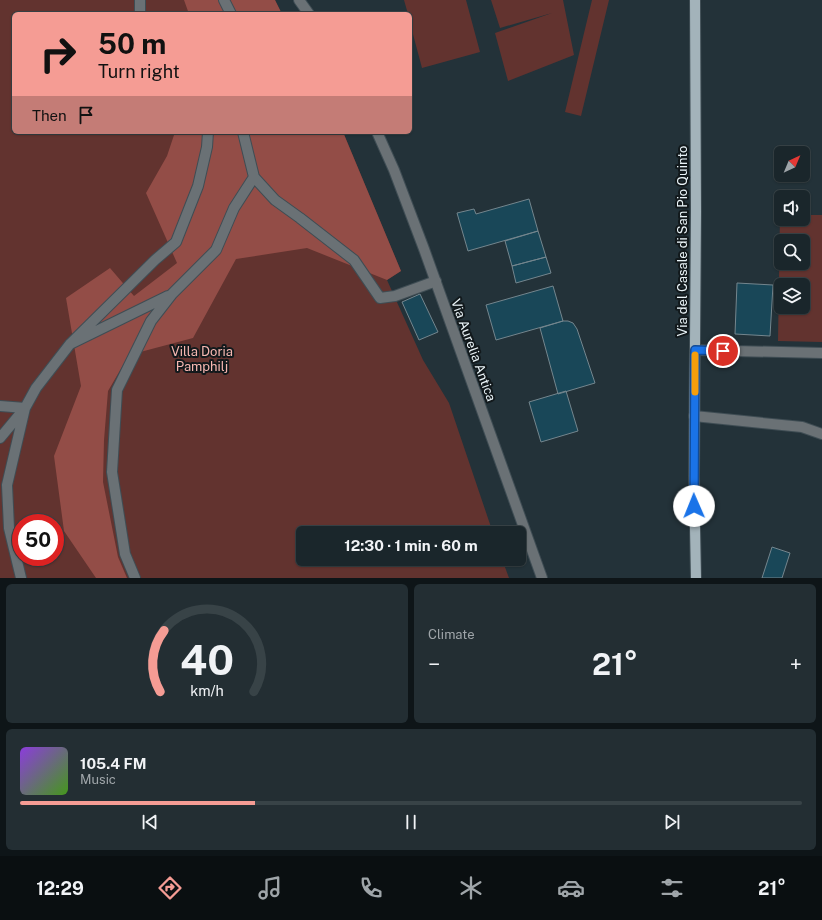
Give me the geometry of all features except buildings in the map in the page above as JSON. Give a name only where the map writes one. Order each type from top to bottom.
[{"type":"main road","name":"Via del Casale di San Pio Quinto","points":[[695,0],[696,211],[694,416],[696,578]]},
{"type":"street","points":[[140,0],[140,12]]},
{"type":"street","points":[[224,0],[230,12]]},
{"type":"street","points":[[299,0],[307,12]]},
{"type":"street","points":[[0,438],[25,408],[36,388],[70,344],[155,260],[176,242],[198,186],[207,146],[208,134]]},
{"type":"street","points":[[243,134],[254,177],[275,200],[354,260],[380,298],[395,296],[436,281]]},
{"type":"street","name":"Via Aurelia Antica","points":[[378,134],[394,170],[436,281],[542,578]]},
{"type":"street","points":[[135,578],[125,554],[112,472],[118,390],[151,321],[172,294],[216,250],[234,208],[254,177]]},
{"type":"street","points":[[70,344],[172,294]]},
{"type":"street","points":[[695,350],[822,353]]},
{"type":"street","points":[[0,406],[25,408]]},
{"type":"street","points":[[21,578],[9,528],[7,485],[25,408]]},
{"type":"street","points":[[694,416],[802,427],[822,434]]},
{"type":"green space","name":"Villa Doria Pamphilj","points":[[0,0],[275,0],[281,12],[12,12],[12,134],[344,134],[401,271],[387,280],[423,360],[449,403],[491,526],[296,526],[296,566],[505,566],[509,578],[0,578]]},
{"type":"green space","points":[[404,0],[466,0],[480,52],[422,68],[412,30],[412,12],[407,12]]},
{"type":"green space","points":[[491,0],[563,0],[574,55],[508,81],[495,33],[552,13],[500,28]]},
{"type":"green space","points":[[592,0],[609,0],[581,116],[565,112]]},
{"type":"green space","points":[[810,215],[822,215],[822,342],[778,341],[778,314],[810,314],[810,278],[779,278],[779,270],[810,270],[810,234],[780,234],[780,226],[810,226]]},
{"type":"shaded area","points":[[184,0],[275,0],[281,12],[188,12]]},
{"type":"shaded area","points":[[174,134],[344,134],[401,271],[387,280],[307,248],[236,259],[193,338],[129,355],[108,391],[104,440],[103,482],[118,557],[127,578],[96,578],[64,531],[64,514],[62,514],[54,456],[81,386],[66,298],[110,268],[134,296],[177,263],[146,193],[167,156]]},
{"type":"slow traffic","points":[[695,355],[695,392]]},
{"type":"route","points":[[694,506],[695,350],[723,351]]}]
